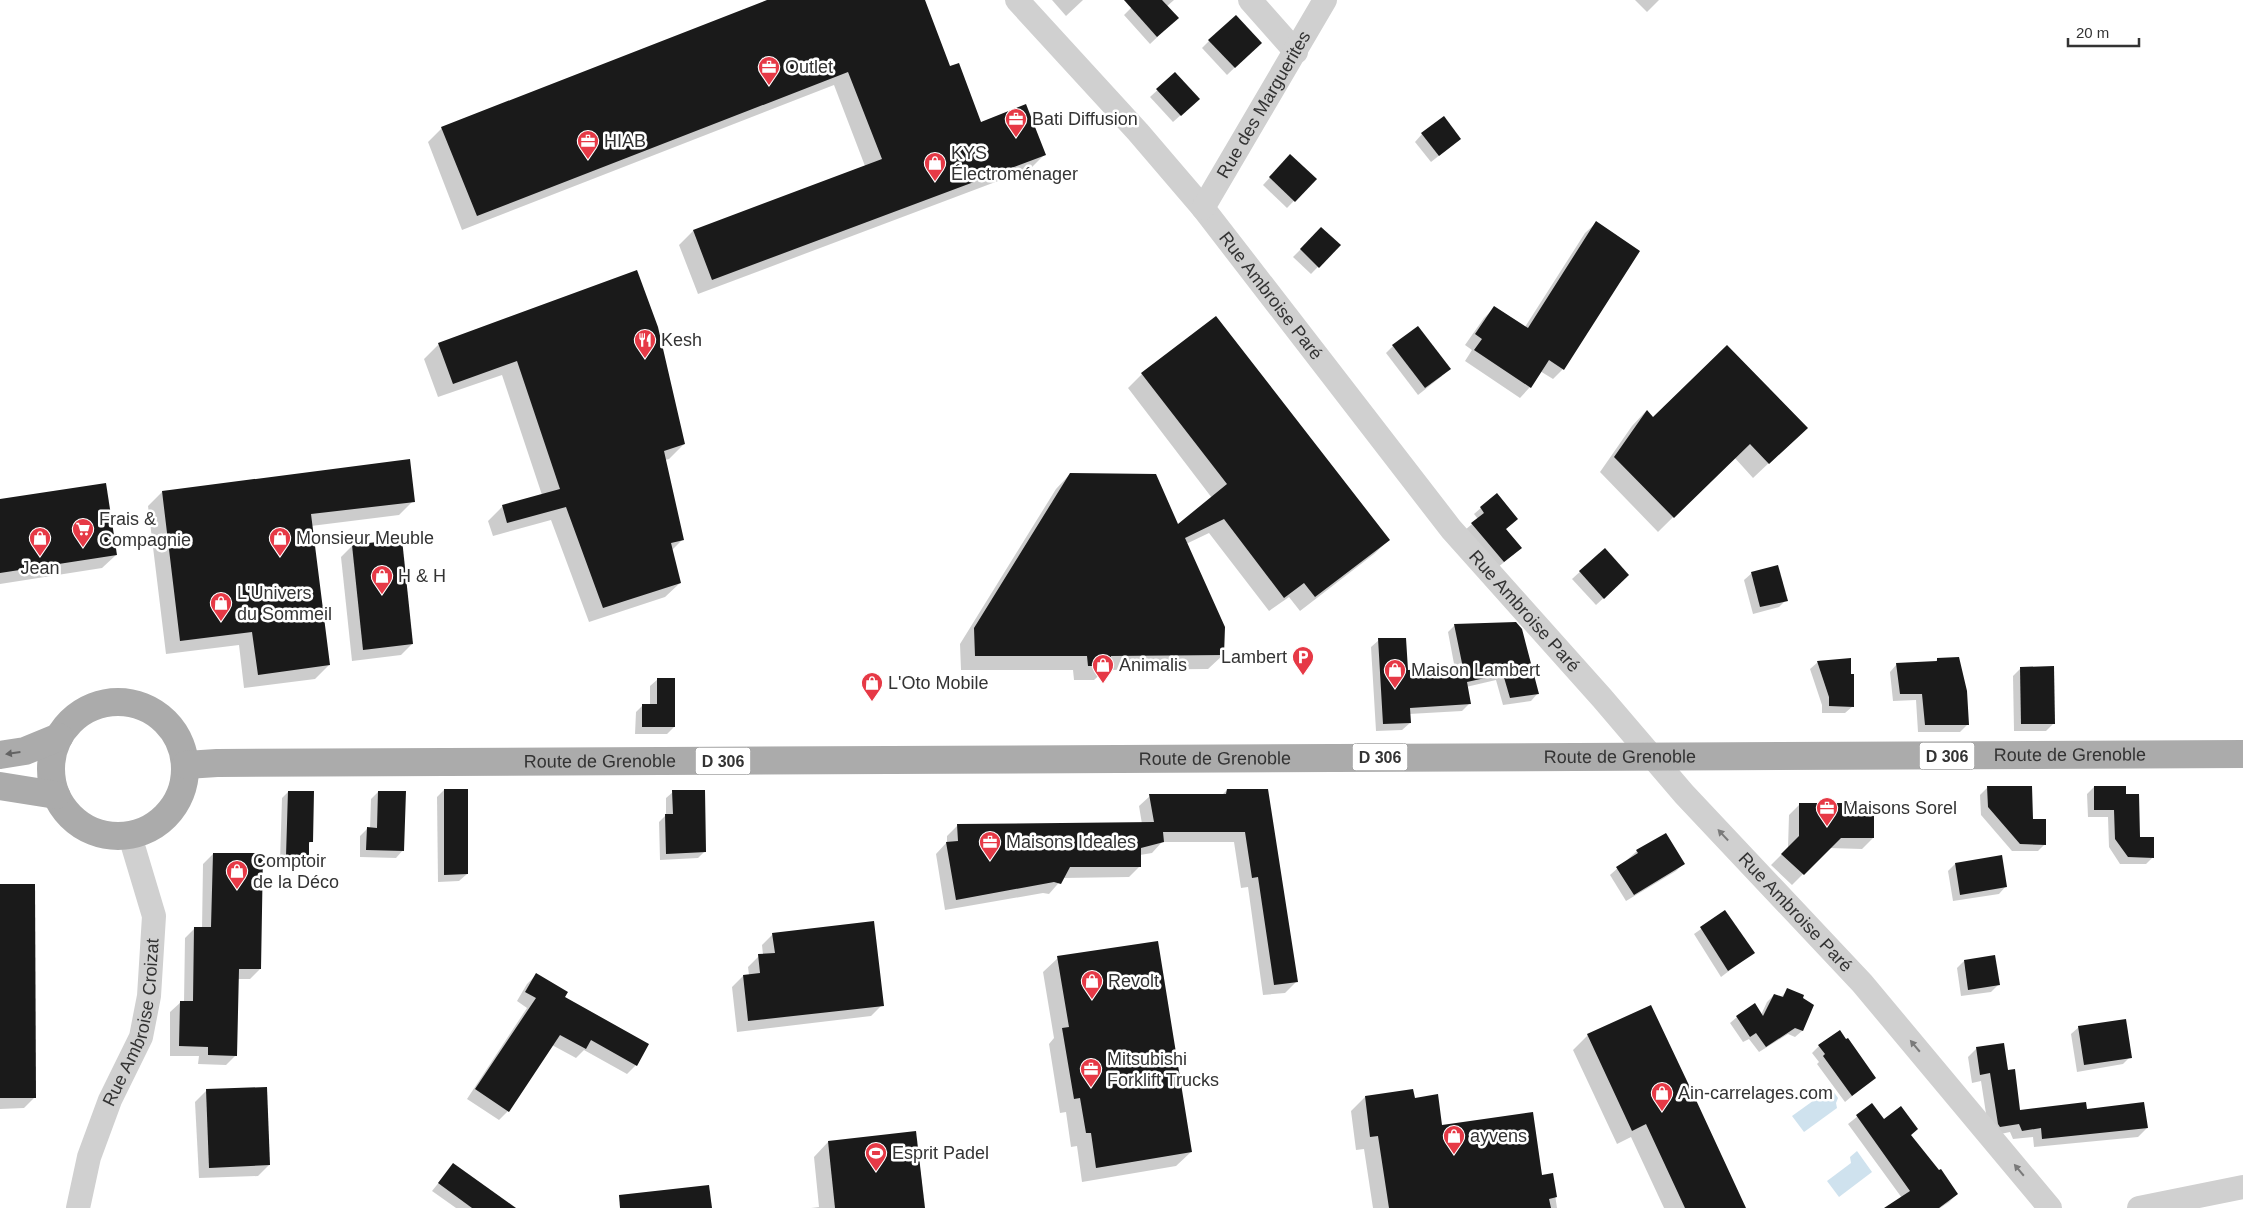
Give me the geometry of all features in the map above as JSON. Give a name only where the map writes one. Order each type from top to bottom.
[{"type":"main road","points":[[114,702],[131,703],[151,710],[167,722],[180,742],[186,765],[184,784],[177,803],[165,818],[148,830],[130,836],[106,836],[83,827],[65,812],[56,795],[51,776],[52,756],[59,737],[67,726],[80,714],[96,706],[114,702]]},
{"type":"main road","points":[[0,755],[25,751],[59,737]]},
{"type":"main road","name":"Route de Grenoble","points":[[186,765],[217,763],[2243,754]]},
{"type":"main road","points":[[0,786],[56,795]]},
{"type":"street","name":"Rue Ambroise Paré","points":[[1017,0],[1138,132],[1203,208],[1451,528],[1602,698],[1652,758],[1862,983],[2050,1208]]},
{"type":"street","points":[[1250,0],[1296,52]]},
{"type":"street","name":"Rue des Marguerites","points":[[1203,208],[1325,0]]},
{"type":"street","name":"Rue Ambroise Croizat","points":[[78,1208],[89,1156],[110,1100],[141,1037],[150,996],[154,916],[130,836]]},
{"type":"street","points":[[2139,1208],[2243,1187]]},
{"type":"water","points":[[1831,1088],[1838,1098],[1837,1108],[1804,1132],[1792,1116]]},
{"type":"water","points":[[1857,1151],[1872,1172],[1839,1197],[1827,1181],[1851,1163],[1850,1157]]},
{"type":"building","points":[[767,0],[925,0],[950,66],[959,63],[981,122],[1026,104],[1046,155],[712,280],[693,230],[882,159],[848,72],[477,216],[441,127]]},
{"type":"building","points":[[1124,0],[1162,0],[1179,18],[1157,37]]},
{"type":"building","points":[[1236,15],[1262,43],[1235,68],[1208,40]]},
{"type":"building","points":[[1175,72],[1200,99],[1181,116],[1156,89]]},
{"type":"building","points":[[1444,116],[1461,139],[1439,156],[1421,133]]},
{"type":"building","points":[[1290,154],[1317,179],[1295,202],[1269,177]]},
{"type":"building","points":[[1596,221],[1640,251],[1564,370],[1549,360],[1531,388],[1474,350],[1482,339],[1475,334],[1494,306],[1528,328]]},
{"type":"building","points":[[1321,227],[1341,245],[1319,268],[1300,249]]},
{"type":"building","points":[[637,270],[658,327],[685,444],[664,451],[684,540],[671,543],[681,583],[603,608],[566,507],[507,523],[502,505],[560,489],[517,361],[453,384],[438,343]]},
{"type":"building","points":[[1216,316],[1390,540],[1315,597],[1304,583],[1284,598],[1224,519],[1185,538],[1225,627],[1224,655],[1111,656],[1110,666],[1088,666],[1087,656],[975,656],[974,628],[1070,473],[1156,474],[1178,524],[1227,484],[1141,373]]},
{"type":"building","points":[[1418,326],[1451,369],[1425,388],[1392,345]]},
{"type":"building","points":[[1727,345],[1808,428],[1769,464],[1750,444],[1674,518],[1614,457],[1647,410],[1653,417]]},
{"type":"building","points":[[410,459],[415,502],[311,514],[330,665],[258,675],[252,632],[180,641],[162,491]]},
{"type":"building","points":[[106,483],[117,555],[0,573],[0,499]]},
{"type":"building","points":[[1497,493],[1518,519],[1506,529],[1522,548],[1504,562],[1471,523],[1484,513],[1480,507]]},
{"type":"building","name":"H & H","points":[[402,539],[413,644],[363,650],[352,545]]},
{"type":"building","points":[[1605,548],[1629,575],[1604,599],[1579,571]]},
{"type":"building","points":[[1778,565],[1788,601],[1760,607],[1751,572]]},
{"type":"building","points":[[1516,622],[1522,629],[1539,694],[1510,698],[1503,674],[1467,682],[1471,704],[1410,708],[1411,723],[1383,724],[1378,638],[1406,638],[1408,670],[1463,668],[1454,624]]},
{"type":"building","points":[[1959,657],[1967,691],[1969,725],[1925,725],[1922,694],[1900,694],[1896,663],[1937,661],[1937,658]]},
{"type":"building","points":[[1851,658],[1851,674],[1854,674],[1854,707],[1829,706],[1829,697],[1817,661]]},
{"type":"building","points":[[2054,666],[2055,724],[2021,724],[2020,667]]},
{"type":"building","points":[[657,678],[675,678],[675,727],[642,727],[642,704],[657,704]]},
{"type":"building","points":[[1987,786],[2032,786],[2033,819],[2046,819],[2046,845],[2020,844],[1988,807]]},
{"type":"building","points":[[2094,786],[2126,786],[2126,794],[2139,794],[2140,837],[2154,837],[2154,858],[2128,857],[2115,839],[2114,810],[2094,810]]},
{"type":"building","points":[[444,789],[468,789],[468,874],[444,875]]},
{"type":"building","points":[[1227,789],[1268,789],[1298,982],[1274,985],[1258,877],[1252,878],[1245,832],[1163,832],[1164,842],[1141,848],[1141,867],[1070,867],[1061,884],[1054,882],[956,900],[946,842],[958,841],[957,824],[1154,822],[1149,794],[1226,794]]},
{"type":"building","points":[[672,790],[705,790],[706,852],[666,854],[665,814],[673,814]]},
{"type":"building","points":[[288,791],[314,791],[313,842],[309,842],[309,856],[286,856]]},
{"type":"building","points":[[378,791],[406,791],[404,851],[366,850],[367,827],[377,828]]},
{"type":"building","points":[[1799,803],[1874,803],[1874,838],[1841,838],[1804,875],[1781,854],[1799,836]]},
{"type":"building","points":[[1666,833],[1685,864],[1634,895],[1616,867],[1638,853],[1636,850]]},
{"type":"building","points":[[213,853],[263,853],[261,969],[239,969],[237,1056],[208,1055],[208,1047],[179,1046],[180,1001],[193,1001],[194,927],[211,927]]},
{"type":"building","points":[[2002,855],[2007,887],[1960,895],[1955,863]]},
{"type":"building","points":[[0,884],[35,884],[36,1098],[0,1098]]},
{"type":"building","points":[[1725,910],[1755,953],[1728,971],[1700,927]]},
{"type":"building","points":[[874,921],[884,1006],[748,1021],[743,975],[760,973],[758,954],[775,953],[772,933]]},
{"type":"building","points":[[1158,941],[1192,1152],[1096,1168],[1091,1133],[1086,1133],[1080,1098],[1074,1099],[1062,1028],[1069,1027],[1057,956]]},
{"type":"building","points":[[1995,955],[2000,985],[1968,990],[1964,960]]},
{"type":"building","points":[[536,973],[568,992],[565,997],[649,1044],[637,1066],[591,1040],[586,1049],[560,1035],[509,1112],[475,1089],[536,998],[525,992]]},
{"type":"building","points":[[1787,988],[1804,995],[1803,998],[1814,1005],[1803,1031],[1795,1028],[1766,1047],[1756,1033],[1750,1037],[1736,1016],[1755,1003],[1763,1016],[1774,994],[1783,997]]},
{"type":"building","name":"Ain-carrelages.com","points":[[1651,1005],[1746,1208],[1685,1208],[1646,1124],[1632,1131],[1587,1034]]},
{"type":"building","points":[[2126,1019],[2132,1058],[2084,1065],[2078,1026]]},
{"type":"building","points":[[1840,1030],[1846,1039],[1848,1038],[1876,1078],[1852,1096],[1823,1056],[1825,1054],[1818,1045]]},
{"type":"building","points":[[2004,1043],[2008,1070],[2015,1069],[2020,1110],[2086,1102],[2087,1109],[2144,1102],[2148,1128],[2042,1139],[2041,1128],[2022,1131],[2019,1124],[2000,1127],[1990,1073],[1980,1075],[1976,1047]]},
{"type":"building","points":[[267,1087],[270,1165],[209,1168],[206,1089]]},
{"type":"building","name":"ayvens","points":[[1413,1089],[1415,1098],[1438,1094],[1442,1125],[1533,1112],[1542,1175],[1553,1173],[1557,1197],[1549,1199],[1551,1208],[1389,1208],[1378,1136],[1370,1137],[1365,1096]]},
{"type":"building","points":[[1872,1103],[1884,1119],[1901,1106],[1918,1129],[1911,1135],[1939,1170],[1941,1169],[1958,1194],[1939,1208],[1884,1208],[1910,1191],[1856,1115]]},
{"type":"building","name":"Esprit Padel","points":[[916,1131],[925,1208],[835,1208],[828,1141]]},
{"type":"building","points":[[453,1163],[516,1208],[472,1208],[438,1183]]},
{"type":"building","points":[[709,1185],[712,1208],[620,1208],[619,1195]]},
{"type":"place","name":"Outlet","points":[[769,86]]},
{"type":"place","name":"Bati Diffusion","points":[[1016,138]]},
{"type":"place","name":"HIAB","points":[[588,160]]},
{"type":"place","name":"KYS Électroménager","points":[[935,182]]},
{"type":"place","name":"Kesh","points":[[645,359]]},
{"type":"place","name":"Frais & Compagnie","points":[[83,548]]},
{"type":"place","name":"Jean","points":[[40,557]]},
{"type":"place","name":"Monsieur Meuble","points":[[280,557]]},
{"type":"place","name":"H & H","points":[[382,595]]},
{"type":"place","name":"L'Univers du Sommeil","points":[[221,622]]},
{"type":"place","name":"Lambert","points":[[1303,676]]},
{"type":"place","name":"Animalis","points":[[1103,684]]},
{"type":"place","name":"Maison Lambert","points":[[1395,689]]},
{"type":"place","name":"L'Oto Mobile","points":[[872,702]]},
{"type":"place","name":"Maisons Sorel","points":[[1827,827]]},
{"type":"place","name":"Maisons Ideales","points":[[990,861]]},
{"type":"place","name":"Comptoir de la Déco","points":[[237,890]]},
{"type":"place","name":"Revolt","points":[[1092,1000]]},
{"type":"place","name":"Mitsubishi Forklift Trucks","points":[[1091,1088]]},
{"type":"place","name":"Ain-carrelages.com","points":[[1662,1112]]},
{"type":"place","name":"ayvens","points":[[1454,1155]]},
{"type":"place","name":"Esprit Padel","points":[[876,1172]]}]
